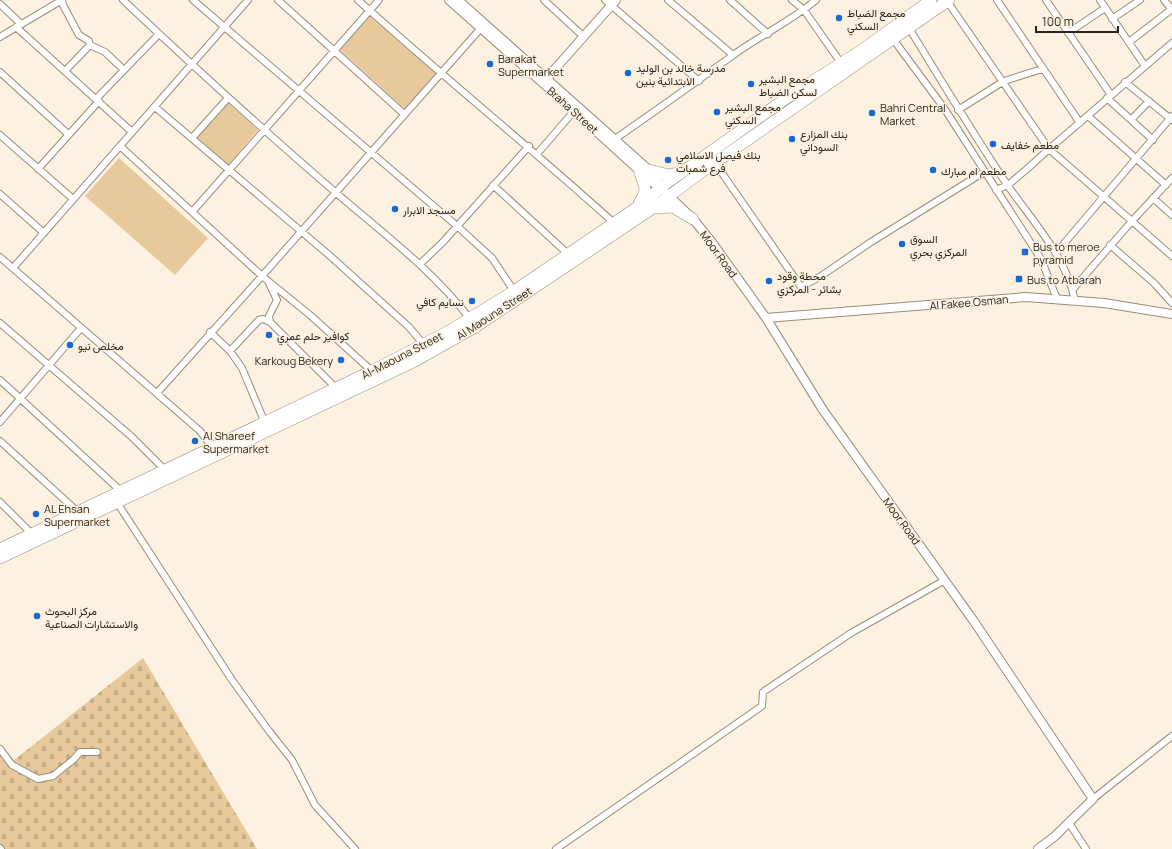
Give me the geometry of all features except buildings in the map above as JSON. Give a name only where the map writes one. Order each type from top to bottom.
[{"type":"highway","name":"Al-Maouna Street","points":[[0,549],[166,471],[372,371],[424,345],[470,319],[636,208],[661,188],[788,97],[841,63],[864,54],[926,1]]},
{"type":"highway","name":"Al Maouna Street","points":[[0,558],[118,504],[415,361],[455,340],[653,208],[864,54],[894,39],[948,1]]},
{"type":"highway","points":[[636,208],[646,192],[644,169],[669,175],[683,172]]},
{"type":"highway","points":[[653,208],[673,207],[693,219]]},
{"type":"street","points":[[0,37],[62,0],[63,5],[80,35],[89,41],[90,45],[105,52],[124,70]]},
{"type":"street","points":[[123,0],[228,98],[336,193],[420,264],[447,290],[470,319]]},
{"type":"street","points":[[13,268],[132,132],[156,107],[248,0]]},
{"type":"street","points":[[278,0],[404,114]]},
{"type":"street","points":[[358,0],[442,74],[529,146],[614,223]]},
{"type":"street","points":[[192,212],[379,0]]},
{"type":"street","name":"Braha Street","points":[[449,0],[574,111],[644,169]]},
{"type":"street","points":[[544,0],[584,37]]},
{"type":"street","points":[[668,0],[733,55]]},
{"type":"street","points":[[730,0],[768,34]]},
{"type":"street","points":[[792,0],[804,10],[841,63]]},
{"type":"street","points":[[615,139],[699,81],[733,55],[768,34],[804,10],[816,0]]},
{"type":"street","points":[[997,0],[1042,69],[1080,123]]},
{"type":"street","points":[[1046,0],[1109,96],[1131,120],[1153,140]]},
{"type":"street","points":[[1100,0],[1145,66]]},
{"type":"street","points":[[1112,19],[1140,0]]},
{"type":"street","points":[[1129,42],[1172,10],[1164,0]]},
{"type":"street","points":[[196,1],[224,27],[372,151],[457,226],[492,258],[514,291]]},
{"type":"street","points":[[461,1],[615,139],[644,169]]},
{"type":"street","points":[[948,1],[965,28],[1004,81],[1048,148],[1172,256]]},
{"type":"street","points":[[547,78],[584,37],[611,2],[699,81]]},
{"type":"street","points":[[0,4],[65,71],[132,132]]},
{"type":"street","points":[[1068,33],[1105,8]]},
{"type":"street","points":[[156,393],[336,193],[404,114],[442,74],[481,28]]},
{"type":"street","points":[[909,28],[958,110],[1056,253],[1073,289],[1075,300]]},
{"type":"street","points":[[38,169],[97,100],[159,34]]},
{"type":"street","points":[[894,39],[944,108],[1041,259],[1057,299]]},
{"type":"street","points":[[996,190],[1008,185],[1048,148],[1080,123],[1109,96],[1172,43]]},
{"type":"street","points":[[65,71],[90,45]]},
{"type":"street","points":[[958,110],[1004,81],[1042,69]]},
{"type":"street","points":[[0,72],[68,134]]},
{"type":"street","points":[[1056,253],[1171,118],[1126,82]]},
{"type":"street","points":[[192,138],[228,98]]},
{"type":"street","points":[[1131,120],[1149,101]]},
{"type":"street","points":[[156,107],[409,327],[424,345]]},
{"type":"street","points":[[537,154],[574,111]]},
{"type":"street","points":[[1088,116],[1166,185]]},
{"type":"street","points":[[0,136],[73,199]]},
{"type":"street","points":[[120,146],[262,276],[372,371]]},
{"type":"street","points":[[420,264],[440,245],[529,146]]},
{"type":"street","points":[[715,163],[801,287],[821,276],[871,242],[984,172]]},
{"type":"street","name":"Moor Road","points":[[644,169],[658,180],[661,188],[693,219],[766,318],[823,410],[945,580],[1094,799]]},
{"type":"street","points":[[1073,289],[1110,245],[1172,178]]},
{"type":"street","points":[[493,185],[568,254]]},
{"type":"street","points":[[0,194],[44,233]]},
{"type":"street","points":[[1153,198],[1172,215]]},
{"type":"street","points":[[1110,245],[1154,283],[1172,303]]},
{"type":"street","points":[[0,257],[200,431],[213,448]]},
{"type":"street","points":[[269,282],[278,300],[269,316],[270,322]]},
{"type":"street","name":"Al Fakee Osman","points":[[766,318],[1026,297],[1104,303],[1172,314]]},
{"type":"street","points":[[230,351],[259,320],[263,319],[270,322],[336,388]]},
{"type":"street","points":[[0,323],[132,437],[166,471]]},
{"type":"street","points":[[0,422],[81,328]]},
{"type":"street","points":[[210,332],[230,351],[248,379],[265,423]]},
{"type":"street","points":[[0,380],[122,492]]},
{"type":"street","points":[[0,441],[78,512]]},
{"type":"street","points":[[0,502],[32,534]]},
{"type":"street","points":[[118,504],[232,680],[298,769],[320,811],[355,849]]},
{"type":"street","points":[[556,849],[762,706],[764,692],[851,634],[945,580]]},
{"type":"street","points":[[1038,849],[1069,823],[1094,799],[1172,736]]},
{"type":"street","points":[[0,749],[12,765],[38,779],[53,776],[74,759],[80,752],[97,752]]},
{"type":"street","points":[[1069,823],[1086,849]]},
{"type":"green space","points":[[369,16],[437,74],[405,109],[340,50]]},
{"type":"green space","points":[[227,102],[258,130],[227,166],[196,138]]},
{"type":"green space","points":[[119,158],[208,238],[175,275],[85,196]]},
{"type":"green space","points":[[143,658],[257,849],[0,849],[0,749],[13,761]]},
{"type":"place","name":"مجمع الضباط السكني","points":[[839,18]]},
{"type":"place","name":"Barakat Supermarket","points":[[490,64]]},
{"type":"place","name":"مدرسة خالد بن الوليد الابتدائية بنين","points":[[628,73]]},
{"type":"place","name":"مجمع البشير لسكن الضباط","points":[[751,84]]},
{"type":"place","name":"مجمع البشير السكني","points":[[717,112]]},
{"type":"place","name":"Bahri Central Market","points":[[872,113]]},
{"type":"place","name":"بنك المزارع السوداني","points":[[792,139]]},
{"type":"place","name":"مطعم خفايف","points":[[993,144]]},
{"type":"place","name":"بنك فيصل الاسلامي فرع شمبات","points":[[668,160]]},
{"type":"place","name":"مطعم ام مبارك","points":[[933,170]]},
{"type":"place","name":"مسجد الابرار","points":[[395,209]]},
{"type":"place","name":"السوق المركزي بحري","points":[[902,244]]},
{"type":"place","name":"Bus to meroe pyramid","points":[[1025,252]]},
{"type":"place","name":"Bus to Atbarah","points":[[1019,279]]},
{"type":"place","name":"محطة وقود بشائر - المركزي","points":[[769,281]]},
{"type":"place","name":"نسايم كافي","points":[[472,301]]},
{"type":"place","name":"كوافير حلم عمري","points":[[269,335]]},
{"type":"place","name":"مخلص نيو","points":[[70,345]]},
{"type":"place","name":"Karkoug Bekery","points":[[341,360]]},
{"type":"place","name":"Al Shareef Supermarket","points":[[195,441]]},
{"type":"place","name":"AL Ehsan Supermarket","points":[[36,514]]},
{"type":"place","name":"مركز البحوث والاستشارات الصناعية","points":[[37,616]]}]
